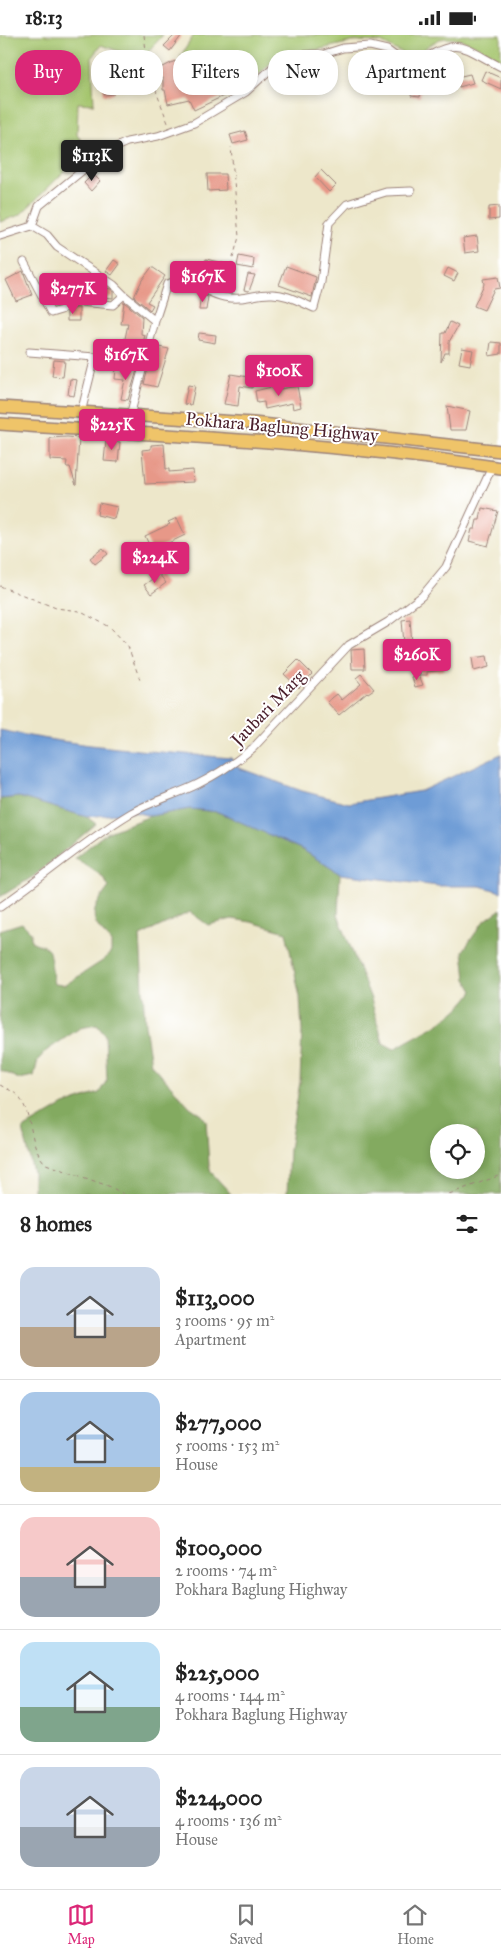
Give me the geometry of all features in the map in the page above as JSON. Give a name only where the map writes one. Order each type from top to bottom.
[{"type":"highway","name":"Pokhara Baglung Highway","points":[[0,407],[254,423],[501,451]]},
{"type":"highway","name":"Pokhara Baglung Highway","points":[[0,424],[273,442],[419,456],[497,467]]},
{"type":"street","points":[[32,226],[39,206],[105,152],[128,142],[172,131],[194,123],[246,92],[286,55],[324,54],[343,48],[370,46],[387,50],[405,63],[418,63],[435,48],[456,41],[466,45],[501,67]]},
{"type":"street","points":[[130,416],[155,321],[167,284],[178,279],[222,297],[246,299],[269,294],[284,296],[314,308],[321,282],[329,223],[347,204],[386,192],[411,191]]},
{"type":"street","points":[[0,236],[32,226],[47,235],[57,247],[114,285],[155,321]]},
{"type":"street","points":[[24,262],[51,313],[61,310],[69,301],[113,305],[124,295]]},
{"type":"street","points":[[29,352],[94,357],[104,362],[143,365]]},
{"type":"street","points":[[81,413],[94,357]]},
{"type":"street","name":"Jaubari Marg","points":[[0,907],[29,887],[77,847],[108,827],[134,812],[199,783],[235,763],[253,748],[349,645],[388,622],[422,596],[446,567],[497,467]]},
{"type":"path","points":[[144,35],[147,58],[154,72],[156,91],[172,131]]},
{"type":"path","points":[[222,297],[239,237],[232,147]]},
{"type":"path","points":[[0,586],[56,608],[79,611],[110,627],[128,646],[141,683]]},
{"type":"path","points":[[0,1085],[17,1095],[24,1106],[38,1156],[46,1164],[111,1187],[123,1194]]},
{"type":"path","points":[[448,1194],[501,1175]]},
{"type":"green space","points":[[0,35],[163,35],[149,50],[115,50],[101,45],[97,50],[91,50],[91,95],[94,95],[94,104],[78,103],[77,135],[91,153],[63,173],[20,215],[0,222]]},
{"type":"green space","points":[[194,35],[501,35],[501,62],[473,45],[457,39],[440,39],[423,50],[396,50],[381,42],[356,41],[317,50],[268,50],[268,66],[258,75],[258,50],[184,50]]},
{"type":"green space","points":[[19,797],[87,817],[96,824],[34,876],[0,897],[0,799]]},
{"type":"green space","points":[[190,809],[218,812],[303,850],[340,874],[338,915],[371,999],[383,1043],[394,1049],[437,1024],[466,1001],[473,991],[466,979],[463,951],[483,922],[501,909],[501,1194],[287,1194],[289,1149],[300,1082],[302,1031],[300,997],[286,932],[251,922],[232,919],[208,925],[190,912],[140,936],[145,1025],[151,1064],[190,1107],[202,1115],[206,1121],[211,1172],[231,1194],[33,1194],[33,1173],[23,1129],[64,1105],[99,1093],[107,1080],[105,1035],[97,1025],[80,1028],[46,1051],[38,1060],[34,1076],[19,1079],[0,1070],[0,930],[22,923],[31,932],[31,941],[47,948],[50,954],[54,984],[65,985],[104,960],[111,952],[111,941],[98,927],[94,915],[98,902],[109,887],[102,876],[75,858],[106,833],[150,816]]},
{"type":"water","points":[[0,730],[57,741],[231,758],[239,768],[302,791],[349,803],[421,791],[501,754],[501,892],[480,886],[438,886],[340,874],[303,850],[218,812],[190,809],[150,816],[134,812],[87,817],[19,797],[0,799]]},
{"type":"building","points":[[175,35],[182,35],[170,51],[164,46]]},
{"type":"building","points":[[173,62],[173,95],[226,95],[194,110],[189,99],[168,104],[165,90],[163,90],[163,67]]},
{"type":"building","points":[[485,71],[501,78],[501,89],[481,80]]},
{"type":"building","points":[[470,74],[473,83],[464,86],[464,75]]},
{"type":"building","points":[[245,131],[248,140],[233,144],[230,135]]},
{"type":"building","points":[[321,170],[336,185],[329,192],[315,177]]},
{"type":"building","points":[[93,174],[100,181],[91,191],[84,183]]},
{"type":"building","points":[[207,174],[225,174],[226,190],[208,191]]},
{"type":"building","points":[[499,206],[499,219],[489,220],[489,207]]},
{"type":"building","points":[[477,236],[479,251],[465,253],[463,238]]},
{"type":"building","points":[[239,256],[254,259],[253,269],[237,266]]},
{"type":"building","points":[[206,259],[226,264],[221,283],[202,279]]},
{"type":"building","points":[[114,260],[120,264],[112,275],[106,271]]},
{"type":"building","points":[[286,266],[316,277],[312,297],[279,285]]},
{"type":"building","points":[[152,267],[165,276],[147,302],[153,305],[150,310],[134,297],[142,280]]},
{"type":"building","points":[[448,268],[458,273],[454,281],[444,276]]},
{"type":"building","points":[[23,271],[32,295],[16,301],[6,280]]},
{"type":"building","points":[[248,274],[255,275],[249,291],[244,290]]},
{"type":"building","points":[[498,277],[500,288],[494,289],[484,310],[474,306],[484,284],[483,279]]},
{"type":"building","points":[[92,282],[101,283],[101,287],[111,289],[113,298],[91,296]]},
{"type":"building","points":[[54,289],[63,291],[60,303],[51,301]]},
{"type":"building","points":[[201,294],[208,297],[206,310],[199,310]]},
{"type":"building","points":[[124,302],[142,317],[141,334],[145,335],[139,359],[121,358],[128,324],[121,324]]},
{"type":"building","points":[[70,308],[79,308],[79,321],[67,321],[67,311]]},
{"type":"building","points":[[450,322],[458,326],[449,342],[449,353],[445,353],[441,362],[442,333],[445,333]]},
{"type":"building","points":[[199,333],[216,335],[215,343],[198,340]]},
{"type":"building","points":[[491,342],[501,343],[501,354],[489,356]]},
{"type":"building","points":[[154,346],[169,349],[157,387],[144,384]]},
{"type":"building","points":[[462,348],[473,350],[470,365],[459,363]]},
{"type":"building","points":[[54,360],[65,361],[63,377],[52,376]]},
{"type":"building","points":[[116,368],[137,370],[128,400],[121,399],[125,380],[115,379]]},
{"type":"building","points":[[231,374],[254,378],[252,388],[240,386],[238,406],[224,404]]},
{"type":"building","points":[[70,379],[77,380],[74,396],[68,395]]},
{"type":"building","points":[[188,385],[195,386],[191,405],[184,404]]},
{"type":"building","points":[[280,385],[281,389],[297,386],[301,407],[293,409],[292,403],[265,409],[264,402],[257,403],[255,391]]},
{"type":"building","points":[[447,406],[470,411],[466,430],[450,430]]},
{"type":"building","points":[[50,438],[79,438],[76,485],[70,467],[66,467],[67,461],[50,460]]},
{"type":"building","points":[[106,441],[120,442],[118,462],[104,461]]},
{"type":"building","points":[[164,444],[166,469],[169,469],[169,472],[193,470],[194,482],[145,484],[142,450],[151,449],[151,445]]},
{"type":"building","points":[[99,503],[117,507],[114,519],[97,515]]},
{"type":"building","points":[[482,508],[498,511],[488,546],[469,541],[472,529],[475,529],[477,520],[480,520]]},
{"type":"building","points":[[177,518],[185,535],[152,551],[145,536],[170,524],[168,522]]},
{"type":"building","points":[[103,548],[108,554],[95,564],[90,558]]},
{"type":"building","points":[[159,574],[166,583],[151,594],[144,585]]},
{"type":"building","points":[[410,619],[412,644],[404,644],[402,620]]},
{"type":"building","points":[[364,649],[365,669],[352,669],[351,650]]},
{"type":"building","points":[[442,650],[444,670],[427,672],[427,675],[420,675],[419,656],[434,654],[434,651]]},
{"type":"building","points":[[487,656],[489,667],[474,671],[472,658]]},
{"type":"building","points":[[298,660],[312,674],[299,688],[284,674]]},
{"type":"building","points":[[361,674],[374,689],[367,692],[339,715],[327,702],[337,694],[342,700],[361,684],[356,678]]},
{"type":"building","points":[[419,675],[423,685],[415,687],[412,677]]}]
